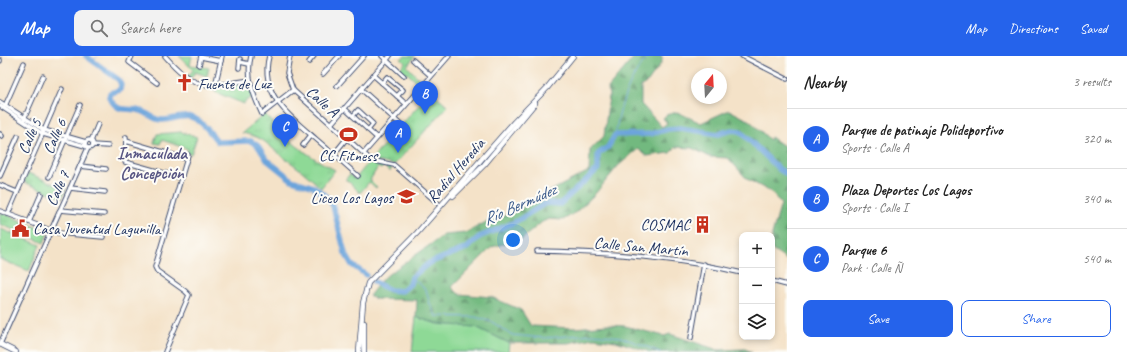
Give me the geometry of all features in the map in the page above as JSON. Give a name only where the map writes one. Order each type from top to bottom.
[{"type":"main road","name":"Radial Heredia","points":[[362,352],[362,303],[366,287],[372,278],[441,206],[514,122],[547,88],[573,56]]},
{"type":"main road","points":[[441,206],[484,165],[547,88]]},
{"type":"main road","points":[[484,165],[485,160],[514,122]]},
{"type":"main road","points":[[445,200],[478,167],[484,165]]},
{"type":"main road","name":"Radial Heredia","points":[[362,303],[362,352]]},
{"type":"main road","points":[[0,344],[16,352]]},
{"type":"street","points":[[132,56],[129,62],[156,83]]},
{"type":"street","points":[[165,56],[190,80],[206,86],[215,86],[250,80]]},
{"type":"street","points":[[215,86],[222,56]]},
{"type":"street","points":[[250,56],[250,80],[262,114],[293,90]]},
{"type":"street","points":[[269,56],[266,71],[271,90],[278,103],[290,117],[358,176]]},
{"type":"street","points":[[284,56],[290,57]]},
{"type":"street","points":[[309,62],[314,56]]},
{"type":"street","points":[[323,74],[338,56]]},
{"type":"street","points":[[337,86],[364,56]]},
{"type":"street","points":[[382,56],[404,76]]},
{"type":"street","points":[[331,124],[390,56]]},
{"type":"street","points":[[364,153],[449,56]]},
{"type":"street","points":[[742,56],[787,79]]},
{"type":"street","points":[[199,65],[201,57],[220,61]]},
{"type":"street","name":"Calle A","points":[[290,57],[287,73],[293,90],[371,160],[394,165],[441,206]]},
{"type":"street","points":[[413,60],[431,76]]},
{"type":"street","points":[[239,68],[240,61],[249,64]]},
{"type":"street","points":[[3,107],[24,63]]},
{"type":"street","points":[[373,75],[406,104]]},
{"type":"street","points":[[23,120],[43,76]]},
{"type":"street","points":[[382,83],[388,77],[403,90],[397,96]]},
{"type":"street","name":"Calle 5","points":[[8,214],[62,89]]},
{"type":"street","points":[[361,89],[401,125]]},
{"type":"street","points":[[0,102],[3,107],[43,132],[86,145],[92,143],[108,146]]},
{"type":"street","name":"Calle 6","points":[[49,177],[80,105]]},
{"type":"street","points":[[344,108],[377,138]]},
{"type":"street","points":[[353,116],[358,110],[373,124],[368,130]]},
{"type":"street","points":[[280,127],[290,117]]},
{"type":"street","points":[[92,143],[98,124]]},
{"type":"street","points":[[303,145],[311,135]]},
{"type":"street","points":[[0,176],[18,136]]},
{"type":"street","points":[[126,137],[124,162],[182,178]]},
{"type":"street","points":[[334,154],[347,138]]},
{"type":"street","points":[[126,141],[156,150],[188,157],[155,267],[157,271],[189,295],[165,352]]},
{"type":"street","points":[[86,145],[92,143]]},
{"type":"street","points":[[156,150],[157,144]]},
{"type":"street","name":"Calle 7","points":[[0,344],[80,166],[86,145]]},
{"type":"street","points":[[80,166],[106,169]]},
{"type":"street","points":[[0,185],[17,192]]},
{"type":"street","points":[[70,188],[105,192]]},
{"type":"street","points":[[29,222],[41,194]]},
{"type":"street","points":[[60,210],[104,214]]},
{"type":"street","points":[[0,211],[50,231],[102,237]]},
{"type":"street","name":"Calle San Martín","points":[[537,251],[583,252],[704,264],[739,272]]},
{"type":"street","points":[[691,338],[704,264]]},
{"type":"street","points":[[775,282],[787,285]]},
{"type":"green space","points":[[179,56],[192,56],[190,65],[209,68],[207,76],[195,72],[191,78],[188,76],[193,70]]},
{"type":"green space","points":[[405,56],[415,56],[407,66],[423,83],[420,85],[407,73],[405,75],[399,69],[405,63],[401,59]]},
{"type":"green space","points":[[635,56],[662,56],[662,62],[648,82],[641,86],[641,104],[662,127],[667,123],[663,118],[666,115],[677,112],[701,123],[729,110],[750,121],[770,140],[771,137],[787,148],[787,260],[775,252],[775,232],[773,232],[781,204],[771,192],[747,179],[728,158],[710,157],[692,148],[676,147],[670,153],[647,156],[638,149],[618,166],[595,194],[576,212],[563,220],[549,219],[542,222],[522,239],[492,247],[452,287],[459,294],[491,297],[521,310],[531,326],[575,328],[607,325],[625,326],[664,336],[670,334],[718,350],[745,349],[752,352],[650,352],[616,341],[594,338],[568,343],[509,343],[476,327],[438,324],[416,317],[417,300],[376,299],[369,296],[383,278],[444,235],[466,233],[486,222],[515,212],[535,199],[589,171],[590,150],[604,136],[609,96],[608,88]]},
{"type":"green space","points":[[250,80],[254,96],[247,100],[244,104],[215,92],[215,86]]},
{"type":"green space","points":[[431,91],[448,106],[394,165],[371,160]]},
{"type":"green space","points":[[265,114],[288,139],[315,159],[335,170],[321,188],[312,179],[260,139],[242,133]]},
{"type":"green space","points":[[181,132],[197,137],[191,154],[187,153],[188,149],[162,140],[160,144],[154,143],[157,134]]},
{"type":"green space","points":[[369,162],[392,168],[390,171],[384,166],[381,169],[378,167],[370,180],[377,187],[376,188],[369,182],[360,193],[346,179],[350,174],[355,179]]},
{"type":"green space","points":[[28,173],[66,189],[62,198],[24,182]]},
{"type":"green space","points":[[0,212],[48,232],[44,243],[0,224]]},
{"type":"green space","points":[[1,229],[40,245],[29,271],[0,259]]},
{"type":"green space","points":[[416,317],[438,324],[476,327],[509,343],[508,352],[412,352]]},
{"type":"waterway","name":"Río Bermúdez","points":[[86,56],[119,80],[121,85],[120,90],[110,93],[109,97],[116,106],[123,109],[141,111],[160,120],[191,117],[203,124],[218,142],[251,141],[258,146],[267,160],[292,180],[314,187],[327,197],[333,206],[345,253],[352,265],[366,275]]},
{"type":"waterway","name":"Río Bermúdez","points":[[93,61],[98,56]]},
{"type":"waterway","points":[[615,135],[626,93],[635,75],[648,56]]},
{"type":"waterway","name":"Río Bermúdez","points":[[374,282],[390,290],[402,291],[410,284],[412,277],[429,263],[467,248],[479,237],[515,222],[546,203],[560,204],[598,169],[598,154],[608,147],[615,135],[650,134],[668,129],[680,128],[718,134],[732,130],[740,131],[780,170],[787,174]]},
{"type":"waterway","points":[[412,277],[426,290],[430,304],[436,316],[475,317],[492,322],[512,335],[544,338],[593,334],[621,337],[660,352]]},
{"type":"place","name":"Fuente de Luz","points":[[185,83]]},
{"type":"place","name":"Plaza Deportes Los Lagos","points":[[425,114]]},
{"type":"place","name":"CC Fitness","points":[[348,134]]},
{"type":"place","name":"Parque 6","points":[[285,147]]},
{"type":"place","name":"Parque de patinaje Polideportivo","points":[[398,153]]},
{"type":"place","name":"Liceo Los Lagos","points":[[406,197]]},
{"type":"place","name":"COSMAC","points":[[703,224]]},
{"type":"place","name":"Casa Juventud Lagunilla","points":[[20,228]]},
{"type":"district","name":"Inmaculada Concepción","points":[[152,163]]}]
